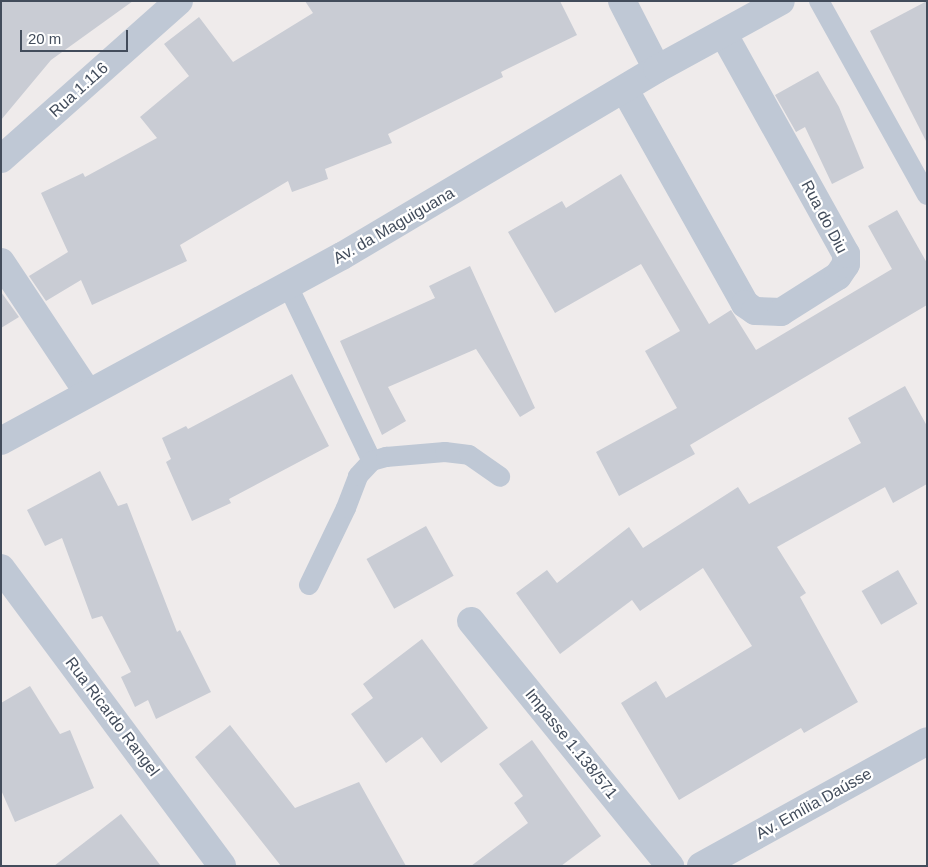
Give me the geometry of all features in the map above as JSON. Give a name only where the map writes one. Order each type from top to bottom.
[{"type":"street","name":"Rua 1.116","points":[[1,159],[179,1]]},
{"type":"street","points":[[622,1],[657,69]]},
{"type":"street","name":"Av. da Maguiguana","points":[[1,441],[288,286],[625,90],[657,69],[724,34],[781,1]]},
{"type":"street","name":"Rua do Diu","points":[[625,90],[745,304],[754,311],[781,312],[838,276],[846,264],[846,254],[724,34]]},
{"type":"street","points":[[1,262],[88,393]]},
{"type":"street","name":"Rua Ricardo Rangel","points":[[1,568],[222,866]]},
{"type":"street","name":"Impasse 1.138/571","points":[[472,622],[670,866]]},
{"type":"street","name":"Av. Emília Daússe","points":[[700,866],[927,741]]},
{"type":"lane","points":[[819,1],[927,195]]},
{"type":"lane","points":[[288,286],[372,461]]},
{"type":"lane","points":[[308,585],[346,508],[358,476],[372,461],[386,457],[445,452],[468,455],[500,477]]},
{"type":"building","points":[[1,1],[133,1],[51,60],[1,120]]},
{"type":"building","points":[[305,1],[560,1],[577,35],[501,72],[503,77],[388,134],[392,143],[325,169],[328,179],[292,192],[288,181],[180,245],[187,261],[92,305],[81,280],[46,301],[29,276],[68,252],[41,193],[83,173],[85,177],[157,138],[140,117],[189,76],[164,44],[199,17],[233,62],[313,13]]},
{"type":"building","points":[[927,1],[927,143],[870,31]]},
{"type":"building","points":[[818,71],[839,107],[864,168],[832,184],[805,127],[796,132],[775,95]]},
{"type":"building","points":[[621,174],[709,324],[731,310],[756,350],[892,269],[868,226],[897,210],[927,263],[927,305],[690,445],[695,454],[619,496],[596,452],[677,408],[645,351],[680,331],[641,264],[555,313],[508,232],[562,201],[566,208]]},
{"type":"building","points":[[470,266],[535,408],[520,417],[476,349],[388,387],[406,421],[382,435],[340,341],[435,298],[429,286]]},
{"type":"building","points":[[1,292],[19,317],[1,328]]},
{"type":"building","points":[[292,374],[329,446],[229,499],[231,503],[192,521],[166,462],[171,459],[162,438],[186,426],[188,429]]},
{"type":"building","points":[[905,386],[927,426],[927,484],[893,503],[885,487],[777,547],[806,593],[800,597],[858,702],[804,733],[801,728],[679,800],[621,703],[656,681],[666,698],[752,646],[703,568],[640,611],[632,600],[560,654],[516,593],[547,570],[557,583],[629,527],[643,548],[738,487],[749,504],[861,443],[848,418]]},
{"type":"building","points":[[100,471],[118,506],[127,503],[177,632],[180,630],[211,692],[156,719],[148,700],[135,707],[121,677],[131,672],[102,616],[92,619],[62,538],[45,546],[27,510]]},
{"type":"building","points":[[426,526],[454,576],[394,609],[367,559]]},
{"type":"building","points":[[898,570],[918,604],[881,625],[862,591]]},
{"type":"building","points":[[422,639],[488,728],[441,763],[422,737],[386,763],[351,714],[373,698],[363,684]]},
{"type":"building","points":[[30,686],[60,734],[70,730],[94,788],[15,822],[1,790],[1,703]]},
{"type":"building","points":[[230,725],[295,808],[359,782],[406,866],[281,866],[195,757]]},
{"type":"building","points":[[532,740],[601,836],[561,866],[471,866],[528,823],[514,803],[523,796],[499,764]]},
{"type":"building","points":[[121,814],[161,866],[54,866]]}]
